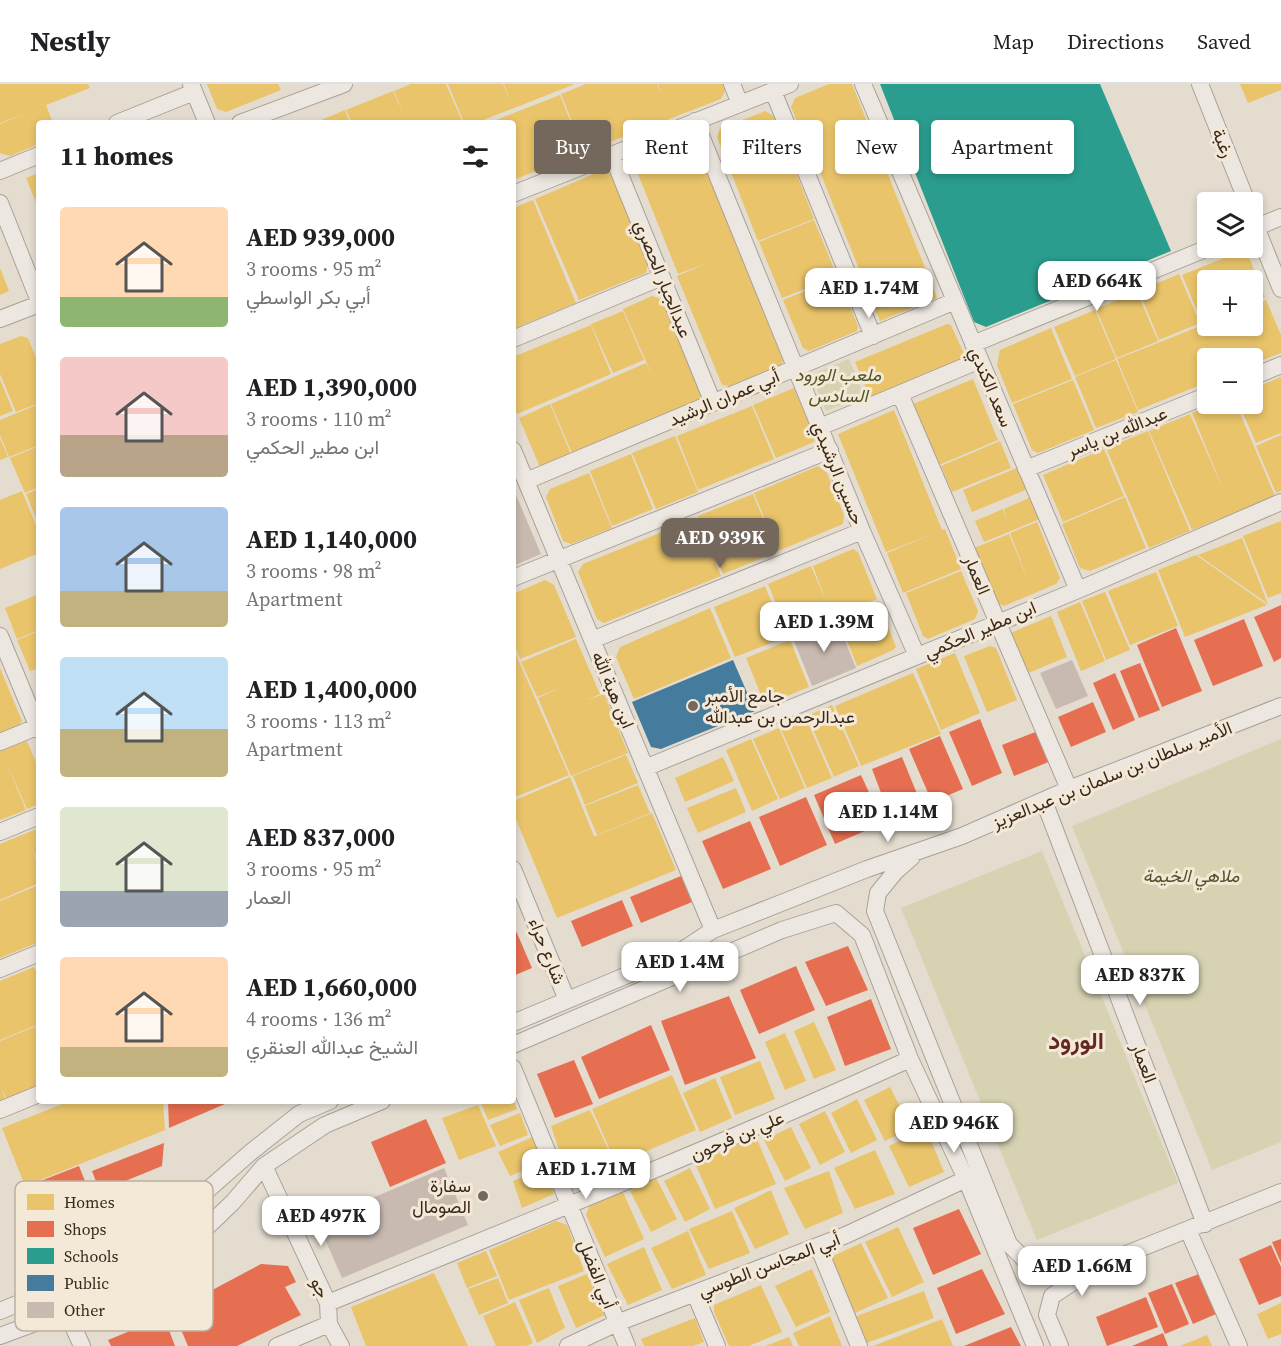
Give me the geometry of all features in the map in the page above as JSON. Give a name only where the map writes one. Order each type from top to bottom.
[{"type":"street","points":[[248,120],[344,84]]},
{"type":"street","points":[[732,84],[740,104]]},
{"type":"street","points":[[698,120],[790,84]]},
{"type":"street","name":"سعد الكندي","points":[[863,84],[1078,590]]},
{"type":"street","name":"رغبة","points":[[1200,84],[1243,192]]},
{"type":"street","points":[[123,120],[192,88],[206,120]]},
{"type":"street","points":[[773,91],[873,336]]},
{"type":"street","points":[[516,193],[623,150]]},
{"type":"street","name":"عبدالجبار الحصري","points":[[612,155],[713,403]]},
{"type":"street","points":[[0,171],[36,156]]},
{"type":"street","name":"حسين الرشيدي","points":[[709,156],[862,531],[917,656]]},
{"type":"street","points":[[0,203],[36,294]]},
{"type":"street","points":[[1263,222],[1281,217]]},
{"type":"street","points":[[1263,246],[1281,289]]},
{"type":"street","points":[[973,344],[1197,252]]},
{"type":"street","points":[[516,338],[663,277]]},
{"type":"street","name":"أبي عمران الرشيد","points":[[526,482],[955,301]]},
{"type":"street","points":[[0,319],[36,303]]},
{"type":"street","points":[[820,427],[980,360]]},
{"type":"street","points":[[1263,372],[1281,365]]},
{"type":"street","name":"العمار","points":[[900,394],[1069,789]]},
{"type":"street","name":"عبدالله بن ياسر","points":[[1026,469],[1197,399]]},
{"type":"street","points":[[516,577],[830,450]]},
{"type":"street","name":"ابن هبة الله","points":[[516,457],[713,930]]},
{"type":"street","name":"ابن مطير الحكمي","points":[[645,768],[1078,590],[1281,502]]},
{"type":"street","points":[[592,640],[862,531]]},
{"type":"street","points":[[2,646],[36,721]]},
{"type":"street","name":"الأمير سلطان بن سلمان بن عبدالعزيز","points":[[516,1022],[675,955],[713,930],[920,849],[962,836],[1069,789],[1281,706]]},
{"type":"street","points":[[0,742],[36,729]]},
{"type":"street","name":"العمار","points":[[1044,801],[1205,1224]]},
{"type":"street","points":[[0,832],[36,817]]},
{"type":"street","points":[[920,849],[895,872],[878,893],[875,911],[1009,1244],[1026,1261],[1054,1271],[1099,1265]]},
{"type":"street","name":"شارع حراء","points":[[516,876],[567,1000]]},
{"type":"street","points":[[516,1044],[782,930],[836,913],[862,935],[910,1059],[966,1179],[1035,1346]]},
{"type":"street","points":[[0,969],[36,954]]},
{"type":"street","points":[[675,955],[680,968],[687,971]]},
{"type":"street","points":[[642,969],[649,969],[652,973],[651,986]]},
{"type":"street","name":"علي بن فرحون","points":[[328,1303],[570,1206],[910,1059]]},
{"type":"street","name":"أبي الفضل","points":[[516,1075],[627,1346]]},
{"type":"street","points":[[0,1110],[36,1095]]},
{"type":"street","points":[[213,1185],[297,1107],[314,1104]]},
{"type":"street","points":[[213,1221],[264,1166],[326,1125],[375,1104]]},
{"type":"street","name":"جو","points":[[264,1166],[328,1303],[329,1324],[341,1346]]},
{"type":"street","name":"أبي المحاسن الطوسي","points":[[568,1346],[617,1323],[846,1235],[966,1179]]},
{"type":"street","points":[[1060,1346],[1047,1316],[1052,1296],[1099,1265],[1205,1224],[1281,1191]]},
{"type":"street","points":[[1188,1230],[1239,1346]]},
{"type":"street","points":[[818,1246],[859,1346]]},
{"type":"street","points":[[695,1294],[717,1346]]},
{"type":"street","points":[[0,1311],[15,1305]]},
{"type":"street","points":[[277,1346],[329,1324]]},
{"type":"street","points":[[0,1336],[15,1330]]},
{"type":"street","points":[[75,1331],[82,1346]]},
{"type":"green space","name":"ملعب الورود السادس","points":[[849,359],[864,396],[826,411],[811,375]]},
{"type":"green space","name":"ملاهي الخيمة","points":[[1281,739],[1281,1142],[1212,1170],[1072,826]]},
{"type":"green space","points":[[1042,851],[1178,1183],[1037,1240],[901,908]]},
{"type":"building: Homes","points":[[0,84],[88,84],[90,88],[46,105],[52,120],[36,120],[36,145],[10,156],[0,153],[0,124],[27,113],[0,123]]},
{"type":"building: Homes","points":[[207,84],[278,84],[281,90],[226,112],[217,109]]},
{"type":"building: Homes","points":[[411,84],[446,84],[462,120],[351,120],[346,110],[393,91],[406,119],[394,91]]},
{"type":"building: Homes","points":[[448,84],[503,84],[511,103],[504,84],[575,84],[484,120],[463,120]]},
{"type":"building: Homes","points":[[586,84],[657,84],[661,94],[658,84],[723,84],[725,91],[721,99],[667,120],[623,120],[623,137],[611,142],[611,120],[571,120],[561,94]]},
{"type":"building: Homes","points":[[829,84],[852,84],[866,120],[835,120],[835,174],[888,174],[937,298],[880,321],[821,174],[823,174],[823,120],[796,120],[791,107],[795,98]]},
{"type":"building: Homes","points":[[1240,84],[1281,84],[1281,90],[1248,103]]},
{"type":"building: Homes","points":[[560,95],[570,120],[534,120],[534,172],[516,179],[516,120],[496,120]]},
{"type":"building: Homes","points":[[345,110],[349,120],[321,120]]},
{"type":"building: Homes","points":[[765,111],[774,116],[776,120],[742,120]]},
{"type":"building: Homes","points":[[721,129],[721,147],[717,137]]},
{"type":"building: Homes","points":[[36,174],[36,203],[26,178]]},
{"type":"building: Homes","points":[[594,174],[611,174],[648,264],[646,273],[579,300],[535,199]]},
{"type":"building: Homes","points":[[638,174],[708,174],[784,358],[781,365],[730,386],[722,385],[677,276],[710,262],[678,274]]},
{"type":"building: Homes","points":[[732,174],[797,174],[814,219],[758,241]]},
{"type":"building: Homes","points":[[533,200],[576,303],[516,328],[516,207]]},
{"type":"building: Homes","points":[[814,220],[837,276],[782,298],[759,242]]},
{"type":"building: Homes","points":[[1224,258],[1249,258],[1254,270],[1197,270],[1197,311],[1182,275]]},
{"type":"building: Homes","points":[[0,268],[9,291],[0,295]]},
{"type":"building: Homes","points":[[1179,274],[1197,316],[1197,324],[1159,340],[1139,291]]},
{"type":"building: Homes","points":[[838,278],[858,326],[857,331],[809,351],[803,348],[783,300]]},
{"type":"building: Homes","points":[[1137,292],[1158,341],[1117,358],[1096,309]]},
{"type":"building: Homes","points":[[652,296],[664,300],[701,393],[699,400],[572,453],[551,404],[646,363],[652,375],[623,309]]},
{"type":"building: Homes","points":[[1266,300],[1281,335],[1281,353],[1263,360],[1263,348],[1197,348],[1197,386],[1138,410],[1117,359],[1197,327],[1197,336],[1263,336],[1263,301]]},
{"type":"building: Homes","points":[[1095,310],[1116,359],[1075,376],[1054,327]]},
{"type":"building: Homes","points":[[623,311],[644,360],[613,373],[591,324]]},
{"type":"building: Homes","points":[[947,324],[951,325],[965,356],[963,361],[871,399],[855,362]]},
{"type":"building: Homes","points":[[591,325],[611,374],[517,414],[516,356]]},
{"type":"building: Homes","points":[[1051,328],[1072,379],[1012,403],[997,365],[1000,350]]},
{"type":"building: Homes","points":[[21,336],[28,338],[36,358],[36,404],[16,412],[0,374],[0,344]]},
{"type":"building: Homes","points":[[1116,360],[1138,412],[1096,428],[1075,377]]},
{"type":"building: Homes","points":[[1281,377],[1281,433],[1256,443],[1243,414],[1263,414],[1263,384]]},
{"type":"building: Homes","points":[[0,379],[13,411],[0,416]]},
{"type":"building: Homes","points":[[973,379],[998,440],[939,465],[913,404]]},
{"type":"building: Homes","points":[[1073,380],[1094,430],[1038,453],[1032,450],[1013,404]]},
{"type":"building: Homes","points":[[794,388],[815,436],[814,442],[776,458],[753,405]]},
{"type":"building: Homes","points":[[550,404],[571,454],[540,467],[519,418]]},
{"type":"building: Homes","points":[[36,405],[36,446],[9,457],[0,435],[0,420]]},
{"type":"building: Homes","points":[[752,406],[774,459],[698,490],[677,436]]},
{"type":"building: Homes","points":[[894,410],[942,530],[945,529],[961,569],[903,593],[887,553],[937,532],[886,552],[838,434]]},
{"type":"building: Homes","points":[[1197,411],[1197,414],[1240,414],[1275,496],[1192,530],[1149,431],[1190,414],[1226,496],[1192,413]]},
{"type":"building: Homes","points":[[1148,431],[1190,531],[1149,548],[1106,448]]},
{"type":"building: Homes","points":[[1281,435],[1281,491],[1276,493],[1256,446]]},
{"type":"building: Homes","points":[[675,436],[698,492],[656,509],[632,453]]},
{"type":"building: Homes","points":[[0,438],[8,457],[0,460]]},
{"type":"building: Homes","points":[[1000,441],[1011,468],[952,492],[941,466]]},
{"type":"building: Homes","points":[[36,447],[36,488],[25,493],[10,458]]},
{"type":"building: Homes","points":[[1104,449],[1124,496],[1063,522],[1043,475]]},
{"type":"building: Homes","points":[[631,454],[653,509],[612,526],[590,471]]},
{"type":"building: Homes","points":[[818,466],[827,473],[844,515],[843,524],[778,551],[754,493]]},
{"type":"building: Homes","points":[[1019,467],[1028,489],[972,512],[963,490]]},
{"type":"building: Homes","points":[[589,473],[612,528],[571,544],[563,541],[546,497],[550,489]]},
{"type":"building: Homes","points":[[36,490],[36,519],[26,494]]},
{"type":"building: Homes","points":[[22,491],[36,525],[36,554],[0,569],[0,500]]},
{"type":"building: Homes","points":[[753,494],[777,552],[723,574],[698,516]]},
{"type":"building: Homes","points":[[1031,497],[1040,519],[984,542],[975,521],[1003,509],[1007,520],[1004,509]]},
{"type":"building: Homes","points":[[1125,497],[1146,548],[1090,571],[1080,568],[1062,524]]},
{"type":"building: Homes","points":[[697,518],[721,576],[604,623],[597,619],[578,572],[583,564]]},
{"type":"building: Homes","points":[[1281,521],[1281,593],[1268,598],[1243,536]]},
{"type":"building: Homes","points":[[1037,522],[1060,578],[1056,584],[1004,606],[996,602],[974,548],[1009,534],[1029,583],[1010,533]]},
{"type":"building: Homes","points":[[1242,538],[1268,604],[1198,555]]},
{"type":"building: Homes","points":[[853,549],[858,552],[877,599],[789,635],[768,584],[811,566],[826,601],[813,566]]},
{"type":"building: Homes","points":[[1196,555],[1267,605],[1185,637],[1158,570]]},
{"type":"building: Homes","points":[[961,571],[978,611],[975,619],[928,639],[923,636],[906,593]]},
{"type":"building: Homes","points":[[1156,572],[1178,626],[1130,645],[1108,591]]},
{"type":"building: Homes","points":[[545,580],[554,585],[576,637],[520,659],[516,649],[516,593]]},
{"type":"building: Homes","points":[[765,586],[786,637],[735,657],[714,607]]},
{"type":"building: Homes","points":[[1105,592],[1130,650],[1106,660],[1082,601]]},
{"type":"building: Homes","points":[[36,595],[36,631],[17,639],[5,608]]},
{"type":"building: Homes","points":[[878,601],[896,647],[857,666],[838,618]]},
{"type":"building: Homes","points":[[1080,602],[1105,661],[1081,671],[1057,612]]},
{"type":"building: Homes","points":[[710,608],[731,658],[634,699],[616,657],[620,647]]},
{"type":"building: Homes","points":[[1051,616],[1067,657],[1026,674],[1011,637],[1013,632]]},
{"type":"building: Homes","points":[[36,632],[36,669],[30,671],[17,640]]},
{"type":"building: Homes","points":[[576,639],[600,694],[587,700],[604,694],[628,753],[571,776],[538,698],[560,688],[537,697],[521,662]]},
{"type":"building: Homes","points":[[790,640],[809,687],[765,705],[746,658]]},
{"type":"building: Homes","points":[[990,646],[996,648],[1017,700],[987,712],[964,656]]},
{"type":"building: Homes","points":[[955,653],[980,713],[941,730],[916,669]]},
{"type":"building: Homes","points":[[516,655],[569,775],[516,797]]},
{"type":"building: Homes","points":[[0,668],[22,721],[18,727],[0,734]]},
{"type":"building: Homes","points":[[913,673],[941,734],[861,766],[835,706]]},
{"type":"building: Homes","points":[[832,705],[859,766],[834,777],[807,716]]},
{"type":"building: Homes","points":[[805,716],[832,778],[807,788],[780,727]]},
{"type":"building: Homes","points":[[779,728],[805,788],[780,799],[753,739]]},
{"type":"building: Homes","points":[[751,739],[778,799],[752,811],[726,750]]},
{"type":"building: Homes","points":[[27,741],[36,763],[36,805],[27,809],[6,762],[26,810],[0,820],[0,751]]},
{"type":"building: Homes","points":[[626,755],[638,783],[585,805],[573,776]]},
{"type":"building: Homes","points":[[723,757],[734,781],[685,802],[675,778]]},
{"type":"building: Homes","points":[[570,777],[593,837],[652,813],[676,870],[557,918],[516,819],[516,800]]},
{"type":"building: Homes","points":[[638,785],[650,813],[597,835],[585,806]]},
{"type":"building: Homes","points":[[736,788],[746,812],[698,833],[687,808]]},
{"type":"building: Homes","points":[[36,829],[36,857],[31,847],[36,859],[36,884],[0,900],[0,844]]},
{"type":"building: Homes","points":[[36,886],[36,943],[0,958],[0,901]]},
{"type":"building: Homes","points":[[34,967],[36,972],[36,1025],[0,1040],[0,981]]},
{"type":"building: Homes","points":[[814,1022],[836,1070],[814,1079],[794,1031]]},
{"type":"building: Homes","points":[[36,1026],[36,1087],[7,1099],[1,1088],[6,1100],[0,1102],[0,1041]]},
{"type":"building: Homes","points":[[785,1033],[806,1081],[785,1090],[765,1042]]},
{"type":"building: Homes","points":[[760,1061],[775,1099],[735,1115],[720,1077]]},
{"type":"building: Homes","points":[[672,1075],[696,1130],[616,1164],[592,1109]]},
{"type":"building: Homes","points":[[715,1078],[732,1118],[700,1132],[683,1093]]},
{"type":"building: Homes","points":[[890,1087],[911,1128],[885,1141],[864,1100]]},
{"type":"building: Homes","points":[[857,1099],[877,1140],[851,1153],[831,1113]]},
{"type":"building: Homes","points":[[62,1104],[163,1104],[165,1130],[38,1181],[23,1181],[2,1128]]},
{"type":"building: Homes","points":[[481,1104],[515,1104],[517,1109],[488,1120]]},
{"type":"building: Homes","points":[[478,1105],[496,1146],[459,1160],[442,1118]]},
{"type":"building: Homes","points":[[590,1110],[615,1164],[578,1181],[568,1177],[551,1126]]},
{"type":"building: Homes","points":[[825,1111],[845,1152],[820,1165],[799,1124]]},
{"type":"building: Homes","points":[[520,1113],[528,1135],[500,1146],[490,1125]]},
{"type":"building: Homes","points":[[791,1127],[811,1168],[785,1181],[764,1140]]},
{"type":"building: Homes","points":[[926,1128],[944,1172],[909,1187],[889,1146]]},
{"type":"building: Homes","points":[[537,1135],[546,1161],[510,1176],[498,1152]]},
{"type":"building: Homes","points":[[756,1137],[776,1184],[715,1209],[695,1163]]},
{"type":"building: Homes","points":[[875,1150],[895,1194],[855,1209],[834,1168]]},
{"type":"building: Homes","points":[[544,1168],[554,1194],[522,1208],[513,1181]]},
{"type":"building: Homes","points":[[690,1168],[710,1209],[685,1222],[664,1181]]},
{"type":"building: Homes","points":[[829,1171],[843,1213],[805,1229],[784,1188]]},
{"type":"building: Homes","points":[[656,1178],[677,1219],[651,1232],[630,1191]]},
{"type":"building: Homes","points":[[622,1190],[644,1239],[605,1257],[586,1215],[590,1204]]},
{"type":"building: Homes","points":[[771,1190],[789,1234],[755,1249],[734,1208]]},
{"type":"building: Homes","points":[[732,1211],[750,1253],[709,1269],[689,1229]]},
{"type":"building: Homes","points":[[556,1221],[567,1225],[584,1271],[509,1300],[489,1250]]},
{"type":"building: Homes","points":[[898,1227],[924,1282],[892,1297],[865,1242]]},
{"type":"building: Homes","points":[[688,1231],[706,1275],[672,1289],[651,1248]]},
{"type":"building: Homes","points":[[861,1243],[888,1298],[855,1313],[829,1258]]},
{"type":"building: Homes","points":[[644,1247],[662,1290],[628,1305],[607,1264]]},
{"type":"building: Homes","points":[[486,1251],[497,1276],[467,1288],[457,1263]]},
{"type":"building: Homes","points":[[812,1269],[830,1312],[796,1327],[775,1286]]},
{"type":"building: Homes","points":[[434,1273],[468,1346],[366,1346],[351,1307]]},
{"type":"building: Homes","points":[[587,1274],[605,1315],[576,1328],[558,1286]]},
{"type":"building: Homes","points":[[498,1278],[508,1303],[479,1315],[468,1289]]},
{"type":"building: Homes","points":[[761,1285],[782,1332],[749,1346],[729,1346],[714,1312],[714,1305]]},
{"type":"building: Homes","points":[[549,1288],[565,1328],[537,1343],[519,1300]]},
{"type":"building: Homes","points":[[924,1291],[934,1318],[864,1344],[854,1317]]},
{"type":"building: Homes","points":[[515,1302],[533,1343],[526,1346],[496,1346],[483,1316]]},
{"type":"building: Homes","points":[[1281,1303],[1281,1334],[1268,1339],[1257,1314]]},
{"type":"building: Homes","points":[[830,1316],[842,1346],[799,1346],[793,1333]]},
{"type":"building: Homes","points":[[695,1318],[704,1342],[693,1346],[644,1346],[641,1339]]},
{"type":"building: Homes","points":[[942,1319],[953,1346],[873,1346]]},
{"type":"building: Homes","points":[[1207,1335],[1212,1346],[1180,1346]]},
{"type":"building: Homes","points":[[789,1337],[793,1346],[765,1346]]},
{"type":"building: Shops","points":[[1281,605],[1281,658],[1274,662],[1254,617]]},
{"type":"building: Shops","points":[[1244,619],[1263,666],[1213,686],[1194,640]]},
{"type":"building: Shops","points":[[1176,628],[1202,691],[1162,707],[1137,645]]},
{"type":"building: Shops","points":[[1140,663],[1160,710],[1139,718],[1120,671]]},
{"type":"building: Shops","points":[[1115,673],[1135,720],[1113,730],[1093,683]]},
{"type":"building: Shops","points":[[1093,702],[1106,732],[1071,747],[1058,717]]},
{"type":"building: Shops","points":[[980,719],[1002,773],[972,786],[949,732]]},
{"type":"building: Shops","points":[[1038,731],[1051,761],[1014,776],[1002,745]]},
{"type":"building: Shops","points":[[940,736],[963,789],[932,802],[909,749]]},
{"type":"building: Shops","points":[[902,757],[922,806],[891,819],[872,769]]},
{"type":"building: Shops","points":[[861,775],[883,823],[835,844],[814,795]]},
{"type":"building: Shops","points":[[806,797],[827,845],[780,866],[759,817]]},
{"type":"building: Shops","points":[[750,821],[771,869],[723,889],[702,841]]},
{"type":"building: Shops","points":[[681,876],[692,902],[641,923],[630,897]]},
{"type":"building: Shops","points":[[622,900],[633,926],[582,947],[571,921]]},
{"type":"building: Shops","points":[[516,931],[532,968],[516,975]]},
{"type":"building: Shops","points":[[848,946],[868,990],[826,1006],[805,962]]},
{"type":"building: Shops","points":[[796,966],[815,1010],[759,1034],[740,990]]},
{"type":"building: Shops","points":[[729,996],[756,1058],[685,1085],[661,1021]]},
{"type":"building: Shops","points":[[871,999],[891,1049],[845,1066],[827,1017]]},
{"type":"building: Shops","points":[[651,1025],[670,1070],[599,1099],[581,1057]]},
{"type":"building: Shops","points":[[574,1060],[593,1104],[555,1118],[537,1074]]},
{"type":"building: Shops","points":[[168,1104],[225,1104],[169,1128]]},
{"type":"building: Shops","points":[[426,1119],[446,1163],[390,1187],[371,1142]]},
{"type":"building: Shops","points":[[164,1143],[162,1166],[125,1181],[96,1181],[92,1171]]},
{"type":"building: Shops","points":[[79,1166],[85,1181],[40,1181]]},
{"type":"building: Shops","points":[[959,1209],[981,1254],[933,1275],[913,1228]]},
{"type":"building: Shops","points":[[1281,1239],[1281,1263],[1272,1242]]},
{"type":"building: Shops","points":[[1271,1245],[1281,1267],[1281,1296],[1259,1305],[1239,1259]]},
{"type":"building: Shops","points":[[261,1264],[288,1266],[296,1282],[285,1287],[301,1315],[237,1346],[188,1346],[182,1331],[213,1331],[213,1290]]},
{"type":"building: Shops","points":[[982,1269],[1005,1314],[956,1334],[937,1288]]},
{"type":"building: Shops","points":[[1199,1274],[1216,1314],[1193,1324],[1175,1283]]},
{"type":"building: Shops","points":[[1172,1284],[1189,1324],[1165,1334],[1148,1293]]},
{"type":"building: Shops","points":[[1146,1297],[1158,1327],[1107,1346],[1096,1317]]},
{"type":"building: Shops","points":[[1011,1327],[1021,1346],[964,1346]]},
{"type":"building: Shops","points":[[130,1331],[169,1331],[175,1346],[111,1346],[108,1340]]},
{"type":"building: Shops","points":[[1163,1333],[1168,1346],[1132,1346]]},
{"type":"building: Schools","points":[[880,84],[1100,84],[1171,251],[986,327],[974,322],[916,174],[919,174],[919,120],[894,120]]},
{"type":"building: Public","name":"جامع الأمير عبدالرحمن بن عبدالله","points":[[733,660],[755,711],[661,749],[651,747],[632,702]]},
{"type":"building: Other","points":[[516,495],[541,554],[516,565]]},
{"type":"building: Other","points":[[837,621],[856,668],[812,686],[793,638]]},
{"type":"building: Other","points":[[1072,660],[1088,696],[1056,709],[1040,673]]},
{"type":"building: Other","points":[[444,1168],[468,1225],[342,1278],[317,1221]]},
{"type":"place","name":"جامع الأمير عبدالرحمن بن عبدالله","points":[[693,706]]},
{"type":"place","name":"سفارة الصومال","points":[[483,1196]]},
{"type":"district","name":"الورود","points":[[1076,1041]]}]
